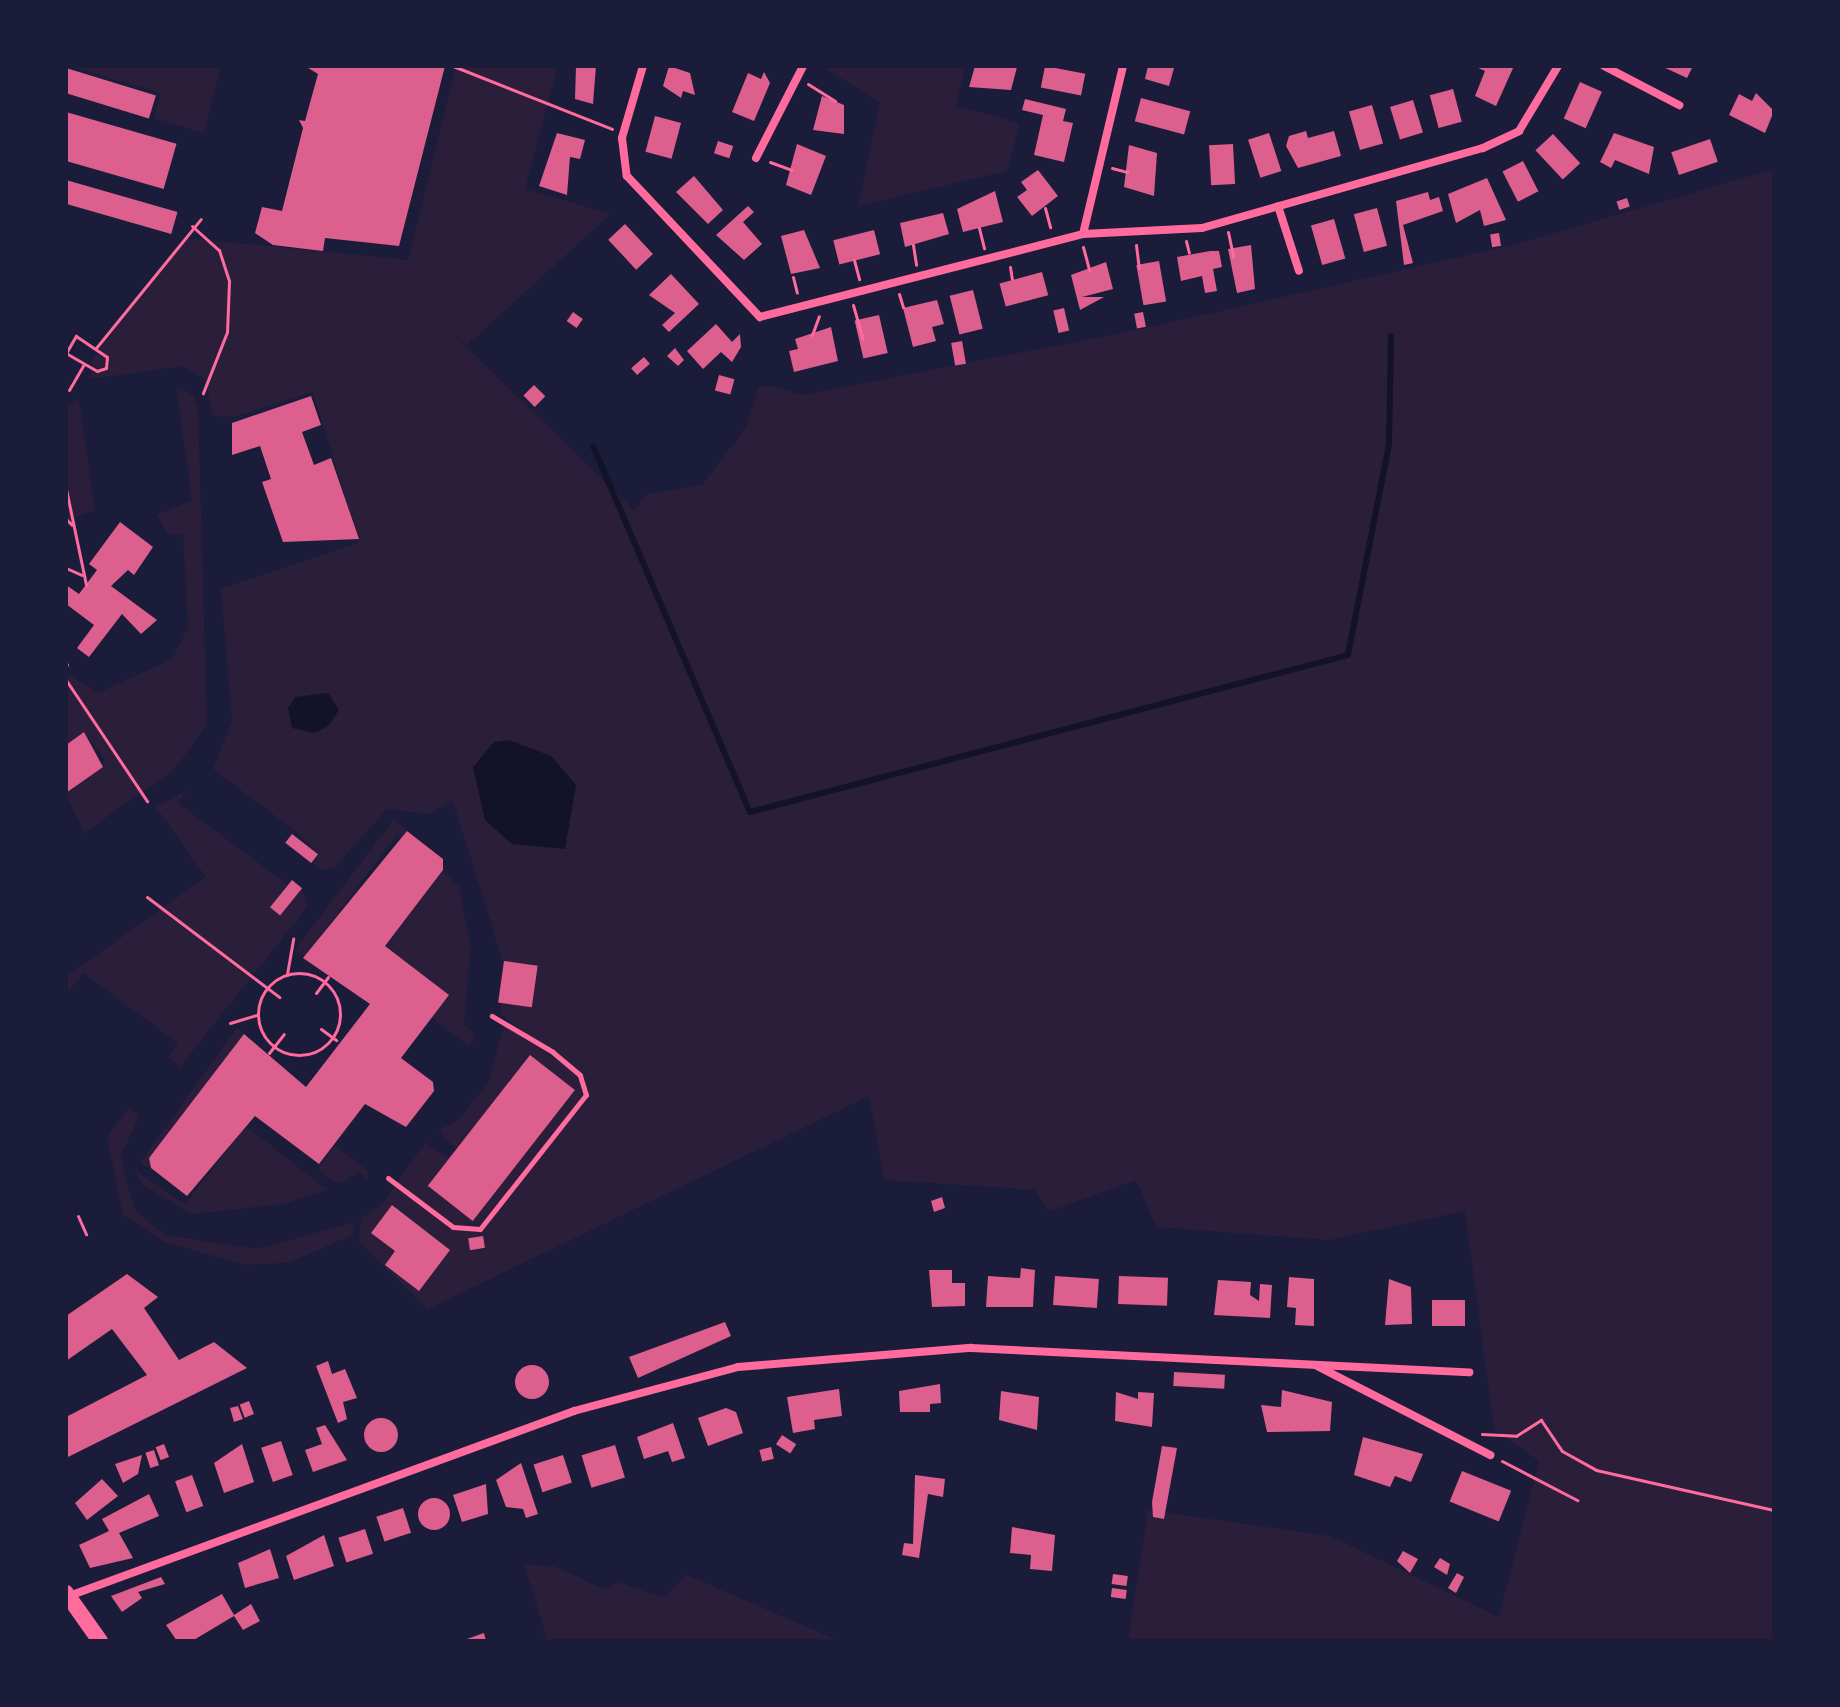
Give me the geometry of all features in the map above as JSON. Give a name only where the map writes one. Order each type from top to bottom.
[{"type":"main road","points":[[67,1595],[100,1641]]},
{"type":"street","points":[[643,66],[623,132],[619,159],[627,176],[760,317],[1081,235],[1135,233],[1226,221],[1505,139],[1533,116],[1558,66]]},
{"type":"street","points":[[756,158],[803,66]]},
{"type":"street","points":[[1081,235],[1123,66]]},
{"type":"street","points":[[1604,66],[1679,105]]},
{"type":"street","points":[[1278,206],[1299,271]]},
{"type":"street","points":[[67,1595],[559,1416],[738,1367],[971,1348],[1469,1372]]},
{"type":"street","points":[[1313,1364],[1490,1455]]},
{"type":"lane","points":[[388,1178],[453,1227],[480,1229],[586,1095],[580,1075],[553,1052],[492,1016]]},
{"type":"path","points":[[453,66],[623,132]]},
{"type":"path","points":[[797,79],[835,101]]},
{"type":"path","points":[[756,158],[792,170]]},
{"type":"path","points":[[1045,208],[1054,242]]},
{"type":"path","points":[[96,348],[192,226],[201,219]]},
{"type":"path","points":[[1226,221],[1233,256]]},
{"type":"path","points":[[192,226],[219,250],[229,281],[227,332],[203,393]]},
{"type":"path","points":[[979,228],[987,259]]},
{"type":"path","points":[[1135,233],[1139,268]]},
{"type":"path","points":[[1081,235],[1089,270]]},
{"type":"path","points":[[913,245],[918,276]]},
{"type":"path","points":[[854,260],[862,291]]},
{"type":"path","points":[[793,277],[801,306]]},
{"type":"path","points":[[850,294],[863,339]]},
{"type":"path","points":[[812,335],[825,300]]},
{"type":"path","points":[[76,336],[96,348],[106,368],[84,364],[66,353],[76,336]]},
{"type":"path","points":[[69,390],[84,364]]},
{"type":"path","points":[[66,489],[86,585]]},
{"type":"path","points":[[66,519],[72,525]]},
{"type":"path","points":[[66,568],[82,575]]},
{"type":"path","points":[[66,680],[147,801]]},
{"type":"path","points":[[147,897],[279,997]]},
{"type":"path","points":[[287,974],[293,939]]},
{"type":"path","points":[[326,980],[287,974],[267,988],[258,1015],[274,1046],[303,1055],[334,1039]]},
{"type":"path","points":[[316,993],[326,980]]},
{"type":"path","points":[[326,980],[339,1008],[334,1039]]},
{"type":"path","points":[[230,1023],[258,1015]]},
{"type":"path","points":[[321,1029],[334,1039]]},
{"type":"path","points":[[269,1053],[284,1034]]},
{"type":"path","points":[[78,1216],[86,1234]]},
{"type":"path","points":[[1445,1432],[1516,1436],[1541,1420],[1562,1451],[1596,1470],[1774,1510]]},
{"type":"path","points":[[1490,1455],[1577,1500]]},
{"type":"shaded area","points":[[71,66],[221,66],[204,133],[154,118],[160,93]]},
{"type":"shaded area","points":[[456,66],[558,66],[525,189],[611,214],[467,345],[456,337],[634,510],[648,494],[702,485],[745,429],[758,388],[768,385],[803,395],[1141,329],[1517,244],[1774,169],[1774,1641],[1128,1641],[1148,1510],[1330,1536],[1499,1617],[1539,1461],[1494,1430],[1465,1211],[1329,1240],[1156,1227],[1136,1180],[1048,1212],[1035,1190],[884,1180],[869,1096],[428,1309],[359,1242],[361,1218],[382,1204],[425,1143],[448,1157],[455,1149],[439,1130],[458,1120],[488,1083],[504,1025],[582,1076],[500,1014],[503,962],[453,801],[428,814],[387,809],[334,868],[323,870],[312,863],[319,854],[294,830],[213,769],[232,720],[221,589],[359,543],[313,392],[233,417],[212,416],[206,380],[183,366],[90,379],[92,360],[185,238],[408,260]]},
{"type":"shaded area","points":[[822,66],[965,66],[956,106],[1020,123],[1007,171],[858,206],[880,103]]},
{"type":"shaded area","points":[[176,387],[193,395],[198,407],[207,724],[175,769],[84,833],[66,795],[105,760],[84,732],[66,745],[66,672],[98,693],[172,659],[188,627],[183,534],[169,535],[157,515],[192,500]]},
{"type":"shaded area","points":[[79,399],[95,510],[66,521],[66,405]]},
{"type":"shaded area","points":[[328,693],[339,710],[328,726],[314,733],[292,728],[288,708],[295,697]]},
{"type":"shaded area","points":[[509,740],[551,756],[576,785],[565,849],[512,844],[485,820],[473,767],[494,742]]},
{"type":"shaded area","points":[[186,791],[178,803],[287,884],[271,906],[280,915],[302,888],[308,906],[180,1067],[168,1057],[178,1043],[83,973],[66,995],[66,977],[206,877],[156,807]]},
{"type":"shaded area","points":[[394,819],[407,831],[402,838],[396,836],[305,957],[295,950]]},
{"type":"shaded area","points":[[443,871],[459,887],[471,947],[464,1024],[476,1036],[469,1046],[432,1018],[449,995],[385,947]]},
{"type":"shaded area","points":[[237,1028],[245,1035],[149,1159],[151,1168],[140,1163]]},
{"type":"shaded area","points":[[129,1107],[139,1116],[121,1156],[128,1187],[135,1210],[165,1235],[257,1249],[355,1222],[353,1235],[288,1263],[246,1265],[164,1242],[123,1215],[107,1138]]},
{"type":"shaded area","points":[[246,1126],[327,1190],[284,1204],[193,1214],[142,1185],[135,1170],[185,1204]]},
{"type":"shaded area","points":[[335,1145],[368,1171],[368,1182],[360,1172],[338,1184],[318,1170]]},
{"type":"shaded area","points":[[524,1565],[554,1566],[606,1590],[618,1582],[664,1598],[687,1575],[839,1641],[537,1641],[547,1637]]},
{"type":"building","points":[[305,66],[445,66],[399,246],[325,238],[323,251],[273,245],[255,233],[262,207],[282,211],[303,128],[299,120],[305,121],[318,74]]},
{"type":"building","points":[[576,66],[596,66],[593,104],[575,99]]},
{"type":"building","points":[[669,66],[690,73],[695,95],[683,91],[681,98],[663,86]]},
{"type":"building","points":[[975,66],[1017,67],[1011,90],[969,87]]},
{"type":"building","points":[[1045,66],[1085,74],[1081,95],[1041,88]]},
{"type":"building","points":[[1148,66],[1174,68],[1169,86],[1145,79]]},
{"type":"building","points":[[1474,66],[1514,66],[1496,106],[1475,96],[1485,71]]},
{"type":"building","points":[[1661,66],[1693,66],[1687,78]]},
{"type":"building","points":[[66,68],[156,95],[149,118],[66,93]]},
{"type":"building","points":[[764,72],[770,83],[754,121],[732,112],[748,73],[761,79]]},
{"type":"building","points":[[1580,82],[1602,92],[1586,128],[1564,119]]},
{"type":"building","points":[[1453,89],[1462,122],[1439,128],[1430,95]]},
{"type":"building","points":[[1756,93],[1774,111],[1765,133],[1729,115],[1739,94],[1752,101]]},
{"type":"building","points":[[822,96],[844,105],[844,134],[813,130]]},
{"type":"building","points":[[1141,98],[1190,111],[1184,134],[1135,121]]},
{"type":"building","points":[[1025,99],[1066,109],[1063,121],[1073,123],[1064,162],[1034,155],[1043,115],[1022,110]]},
{"type":"building","points":[[1413,100],[1423,133],[1400,140],[1390,107]]},
{"type":"building","points":[[1372,105],[1383,143],[1360,150],[1349,112]]},
{"type":"building","points":[[66,112],[177,144],[164,189],[66,161]]},
{"type":"building","points":[[655,116],[681,123],[672,159],[645,152]]},
{"type":"building","points":[[1306,131],[1308,138],[1334,131],[1341,156],[1298,168],[1286,146],[1289,136]]},
{"type":"building","points":[[557,133],[585,140],[580,159],[570,157],[567,195],[539,186]]},
{"type":"building","points":[[1269,133],[1281,171],[1260,178],[1248,140]]},
{"type":"building","points":[[1614,133],[1654,147],[1649,174],[1615,160],[1611,168],[1600,162]]},
{"type":"building","points":[[1553,134],[1580,163],[1563,180],[1535,150]]},
{"type":"building","points":[[1710,139],[1718,162],[1679,175],[1671,152]]},
{"type":"building","points":[[718,141],[733,146],[729,158],[714,153]]},
{"type":"building","points":[[797,144],[826,156],[811,195],[786,185]]},
{"type":"building","points":[[1233,144],[1235,184],[1211,185],[1209,145]]},
{"type":"building","points":[[1129,145],[1157,153],[1154,196],[1124,187]]},
{"type":"building","points":[[1523,161],[1538,191],[1518,202],[1503,171]]},
{"type":"building","points":[[1038,170],[1058,196],[1032,216],[1017,197],[1027,190],[1021,182]]},
{"type":"building","points":[[694,176],[723,210],[708,224],[676,192]]},
{"type":"building","points":[[1487,178],[1506,220],[1484,226],[1480,210],[1456,223],[1448,194]]},
{"type":"building","points":[[66,180],[178,212],[171,234],[66,204]]},
{"type":"building","points":[[995,191],[1003,222],[963,232],[957,209]]},
{"type":"building","points":[[1428,192],[1430,200],[1439,197],[1443,211],[1403,225],[1413,263],[1404,265],[1396,201]]},
{"type":"building","points":[[1627,198],[1630,207],[1619,210],[1617,201]]},
{"type":"building","points":[[748,206],[754,212],[743,222],[762,244],[744,260],[716,235]]},
{"type":"building","points":[[1377,208],[1387,246],[1364,252],[1354,214]]},
{"type":"building","points":[[943,213],[949,234],[905,247],[900,223]]},
{"type":"building","points":[[1334,219],[1345,258],[1322,265],[1311,226]]},
{"type":"building","points":[[625,224],[653,254],[636,270],[608,240]]},
{"type":"building","points":[[804,230],[820,268],[791,274],[781,236]]},
{"type":"building","points":[[874,230],[880,254],[839,264],[833,240]]},
{"type":"building","points":[[1499,233],[1501,246],[1492,247],[1490,234]]},
{"type":"building","points":[[1251,245],[1255,289],[1237,293],[1228,249]]},
{"type":"building","points":[[1219,251],[1222,267],[1213,269],[1217,291],[1205,293],[1202,276],[1181,281],[1177,257]]},
{"type":"building","points":[[1159,261],[1166,301],[1143,305],[1136,265]]},
{"type":"building","points":[[1106,262],[1113,289],[1082,297],[1104,297],[1080,310],[1071,275]]},
{"type":"building","points":[[1042,272],[1048,295],[1006,307],[999,283]]},
{"type":"building","points":[[671,274],[699,304],[669,332],[662,325],[675,313],[649,295]]},
{"type":"building","points":[[973,290],[983,329],[959,335],[950,296]]},
{"type":"building","points":[[937,300],[944,324],[932,327],[936,341],[913,347],[903,308]]},
{"type":"building","points":[[1064,308],[1069,330],[1058,333],[1053,310]]},
{"type":"building","points":[[573,312],[583,319],[577,328],[567,321]]},
{"type":"building","points":[[1143,312],[1146,327],[1137,328],[1134,314]]},
{"type":"building","points":[[879,315],[888,353],[863,359],[855,321]]},
{"type":"building","points":[[716,324],[732,342],[740,334],[741,347],[732,362],[721,352],[703,369],[687,351]]},
{"type":"building","points":[[831,327],[838,361],[794,372],[789,351],[798,349],[795,339]]},
{"type":"building","points":[[962,341],[966,364],[955,366],[951,343]]},
{"type":"building","points":[[675,348],[684,360],[678,366],[667,356]]},
{"type":"building","points":[[644,357],[650,364],[637,375],[631,368]]},
{"type":"building","points":[[719,375],[734,379],[730,395],[715,390]]},
{"type":"building","points":[[534,385],[545,396],[535,407],[523,396]]},
{"type":"building","points":[[311,396],[321,425],[302,432],[314,465],[331,458],[359,539],[283,542],[262,482],[271,479],[260,446],[232,455],[232,423]]},
{"type":"building","points":[[120,522],[153,547],[134,575],[128,570],[111,586],[157,620],[141,634],[122,614],[89,657],[77,648],[94,625],[66,604],[66,585],[79,594],[97,570],[89,564]]},
{"type":"building","points":[[84,732],[103,767],[66,793],[66,745]]},
{"type":"building","points":[[407,831],[443,859],[443,870],[385,946],[449,995],[401,1058],[433,1082],[434,1091],[406,1127],[365,1104],[319,1164],[255,1116],[187,1196],[151,1168],[149,1158],[244,1034],[306,1087],[370,1004],[303,958]]},
{"type":"building","points":[[292,834],[318,854],[311,863],[285,843]]},
{"type":"building","points":[[292,880],[302,888],[280,915],[270,907]]},
{"type":"building","points":[[504,961],[538,966],[532,1007],[498,1003]]},
{"type":"building","points":[[530,1055],[575,1090],[473,1221],[428,1186]]},
{"type":"building","points":[[942,1197],[945,1208],[934,1212],[931,1201]]},
{"type":"building","points":[[392,1205],[450,1250],[419,1291],[385,1265],[395,1251],[371,1233]]},
{"type":"building","points":[[483,1236],[485,1248],[470,1250],[468,1238]]},
{"type":"building","points":[[1021,1268],[1035,1270],[1033,1307],[986,1307],[988,1276],[1020,1278]]},
{"type":"building","points":[[929,1270],[952,1270],[952,1283],[965,1283],[965,1306],[932,1307]]},
{"type":"building","points":[[127,1274],[158,1297],[144,1308],[179,1360],[214,1342],[247,1368],[68,1457],[66,1417],[147,1375],[112,1329],[66,1361],[66,1316]]},
{"type":"building","points":[[1055,1276],[1099,1279],[1097,1308],[1053,1305]]},
{"type":"building","points":[[1119,1276],[1168,1278],[1167,1306],[1118,1304]]},
{"type":"building","points":[[1289,1277],[1314,1279],[1314,1326],[1295,1325],[1296,1308],[1287,1307]]},
{"type":"building","points":[[1389,1279],[1411,1287],[1412,1324],[1385,1325]]},
{"type":"building","points":[[1218,1280],[1251,1282],[1250,1295],[1259,1301],[1260,1284],[1272,1285],[1270,1318],[1214,1315]]},
{"type":"building","points":[[1432,1300],[1465,1300],[1465,1326],[1432,1326]]},
{"type":"building","points":[[725,1322],[731,1336],[638,1378],[629,1357]]},
{"type":"building","points":[[328,1361],[332,1374],[345,1369],[357,1398],[343,1402],[347,1419],[338,1423],[316,1366]]},
{"type":"building","points":[[532,1365],[544,1370],[549,1382],[544,1394],[532,1399],[520,1394],[515,1382],[520,1370]]},
{"type":"building","points":[[1174,1372],[1225,1375],[1224,1389],[1173,1386]]},
{"type":"building","points":[[940,1384],[941,1403],[930,1404],[930,1412],[900,1412],[899,1391]]},
{"type":"building","points":[[839,1389],[842,1416],[814,1420],[815,1429],[793,1433],[787,1397]]},
{"type":"building","points":[[1282,1390],[1332,1402],[1330,1431],[1267,1432],[1261,1405],[1281,1407]]},
{"type":"building","points":[[1001,1391],[1039,1397],[1037,1430],[999,1420]]},
{"type":"building","points":[[1116,1392],[1138,1399],[1138,1392],[1154,1393],[1152,1427],[1115,1421]]},
{"type":"building","points":[[249,1401],[254,1414],[245,1418],[240,1405]]},
{"type":"building","points":[[238,1406],[243,1419],[234,1422],[230,1408]]},
{"type":"building","points":[[726,1408],[736,1412],[743,1433],[708,1446],[698,1418]]},
{"type":"building","points":[[381,1418],[393,1423],[398,1435],[393,1447],[381,1452],[369,1447],[364,1435],[369,1423]]},
{"type":"building","points":[[673,1423],[685,1458],[672,1462],[668,1451],[644,1459],[637,1437]]},
{"type":"building","points":[[325,1425],[347,1460],[313,1472],[305,1450],[322,1444],[316,1428]]},
{"type":"building","points":[[782,1435],[796,1444],[790,1453],[776,1444]]},
{"type":"building","points":[[1363,1437],[1423,1454],[1411,1482],[1395,1476],[1390,1487],[1354,1475]]},
{"type":"building","points":[[281,1441],[293,1475],[273,1482],[261,1448]]},
{"type":"building","points":[[164,1444],[169,1457],[161,1460],[156,1447]]},
{"type":"building","points":[[242,1444],[254,1482],[224,1493],[214,1463]]},
{"type":"building","points":[[615,1445],[625,1478],[591,1488],[582,1455]]},
{"type":"building","points":[[1162,1446],[1177,1448],[1164,1519],[1153,1517],[1152,1502]]},
{"type":"building","points":[[771,1447],[774,1459],[762,1462],[759,1450]]},
{"type":"building","points":[[154,1450],[159,1465],[150,1468],[145,1453]]},
{"type":"building","points":[[142,1455],[138,1474],[123,1483],[115,1464]]},
{"type":"building","points":[[563,1455],[572,1483],[542,1492],[534,1465]]},
{"type":"building","points":[[521,1463],[538,1514],[526,1518],[523,1509],[506,1507],[496,1480]]},
{"type":"building","points":[[1462,1471],[1511,1491],[1499,1521],[1450,1502]]},
{"type":"building","points":[[192,1475],[203,1506],[186,1512],[175,1481]]},
{"type":"building","points":[[915,1475],[945,1479],[943,1497],[928,1494],[919,1558],[902,1555],[904,1543],[913,1544]]},
{"type":"building","points":[[102,1479],[118,1496],[87,1520],[75,1503]]},
{"type":"building","points":[[486,1484],[488,1514],[462,1522],[453,1495]]},
{"type":"building","points":[[149,1494],[159,1516],[119,1533],[133,1558],[90,1568],[79,1545],[109,1531],[102,1519]]},
{"type":"building","points":[[434,1498],[445,1503],[450,1514],[445,1525],[434,1530],[423,1525],[418,1514],[423,1503]]},
{"type":"building","points":[[403,1508],[411,1533],[384,1541],[376,1517]]},
{"type":"building","points":[[1012,1527],[1055,1535],[1052,1571],[1030,1569],[1031,1555],[1010,1553]]},
{"type":"building","points":[[365,1529],[373,1554],[346,1562],[338,1538]]},
{"type":"building","points":[[324,1535],[334,1566],[294,1580],[286,1556]]},
{"type":"building","points":[[270,1549],[279,1578],[245,1588],[238,1563]]},
{"type":"building","points":[[1403,1551],[1418,1559],[1410,1573],[1397,1561]]},
{"type":"building","points":[[1440,1558],[1450,1564],[1447,1575],[1434,1567]]},
{"type":"building","points":[[1457,1573],[1464,1577],[1456,1593],[1448,1588]]},
{"type":"building","points":[[1113,1574],[1128,1576],[1126,1586],[1112,1584]]},
{"type":"building","points":[[161,1577],[165,1584],[138,1592],[142,1598],[122,1612],[111,1596]]},
{"type":"building","points":[[1112,1588],[1127,1590],[1126,1599],[1111,1597]]},
{"type":"building","points":[[222,1594],[234,1615],[251,1604],[260,1621],[243,1630],[234,1616],[192,1641],[177,1641],[166,1625]]},
{"type":"building","points":[[484,1633],[486,1641],[461,1641]]},
{"type":"waterway","points":[[593,446],[750,812],[1348,655],[1389,444],[1391,336]]}]
